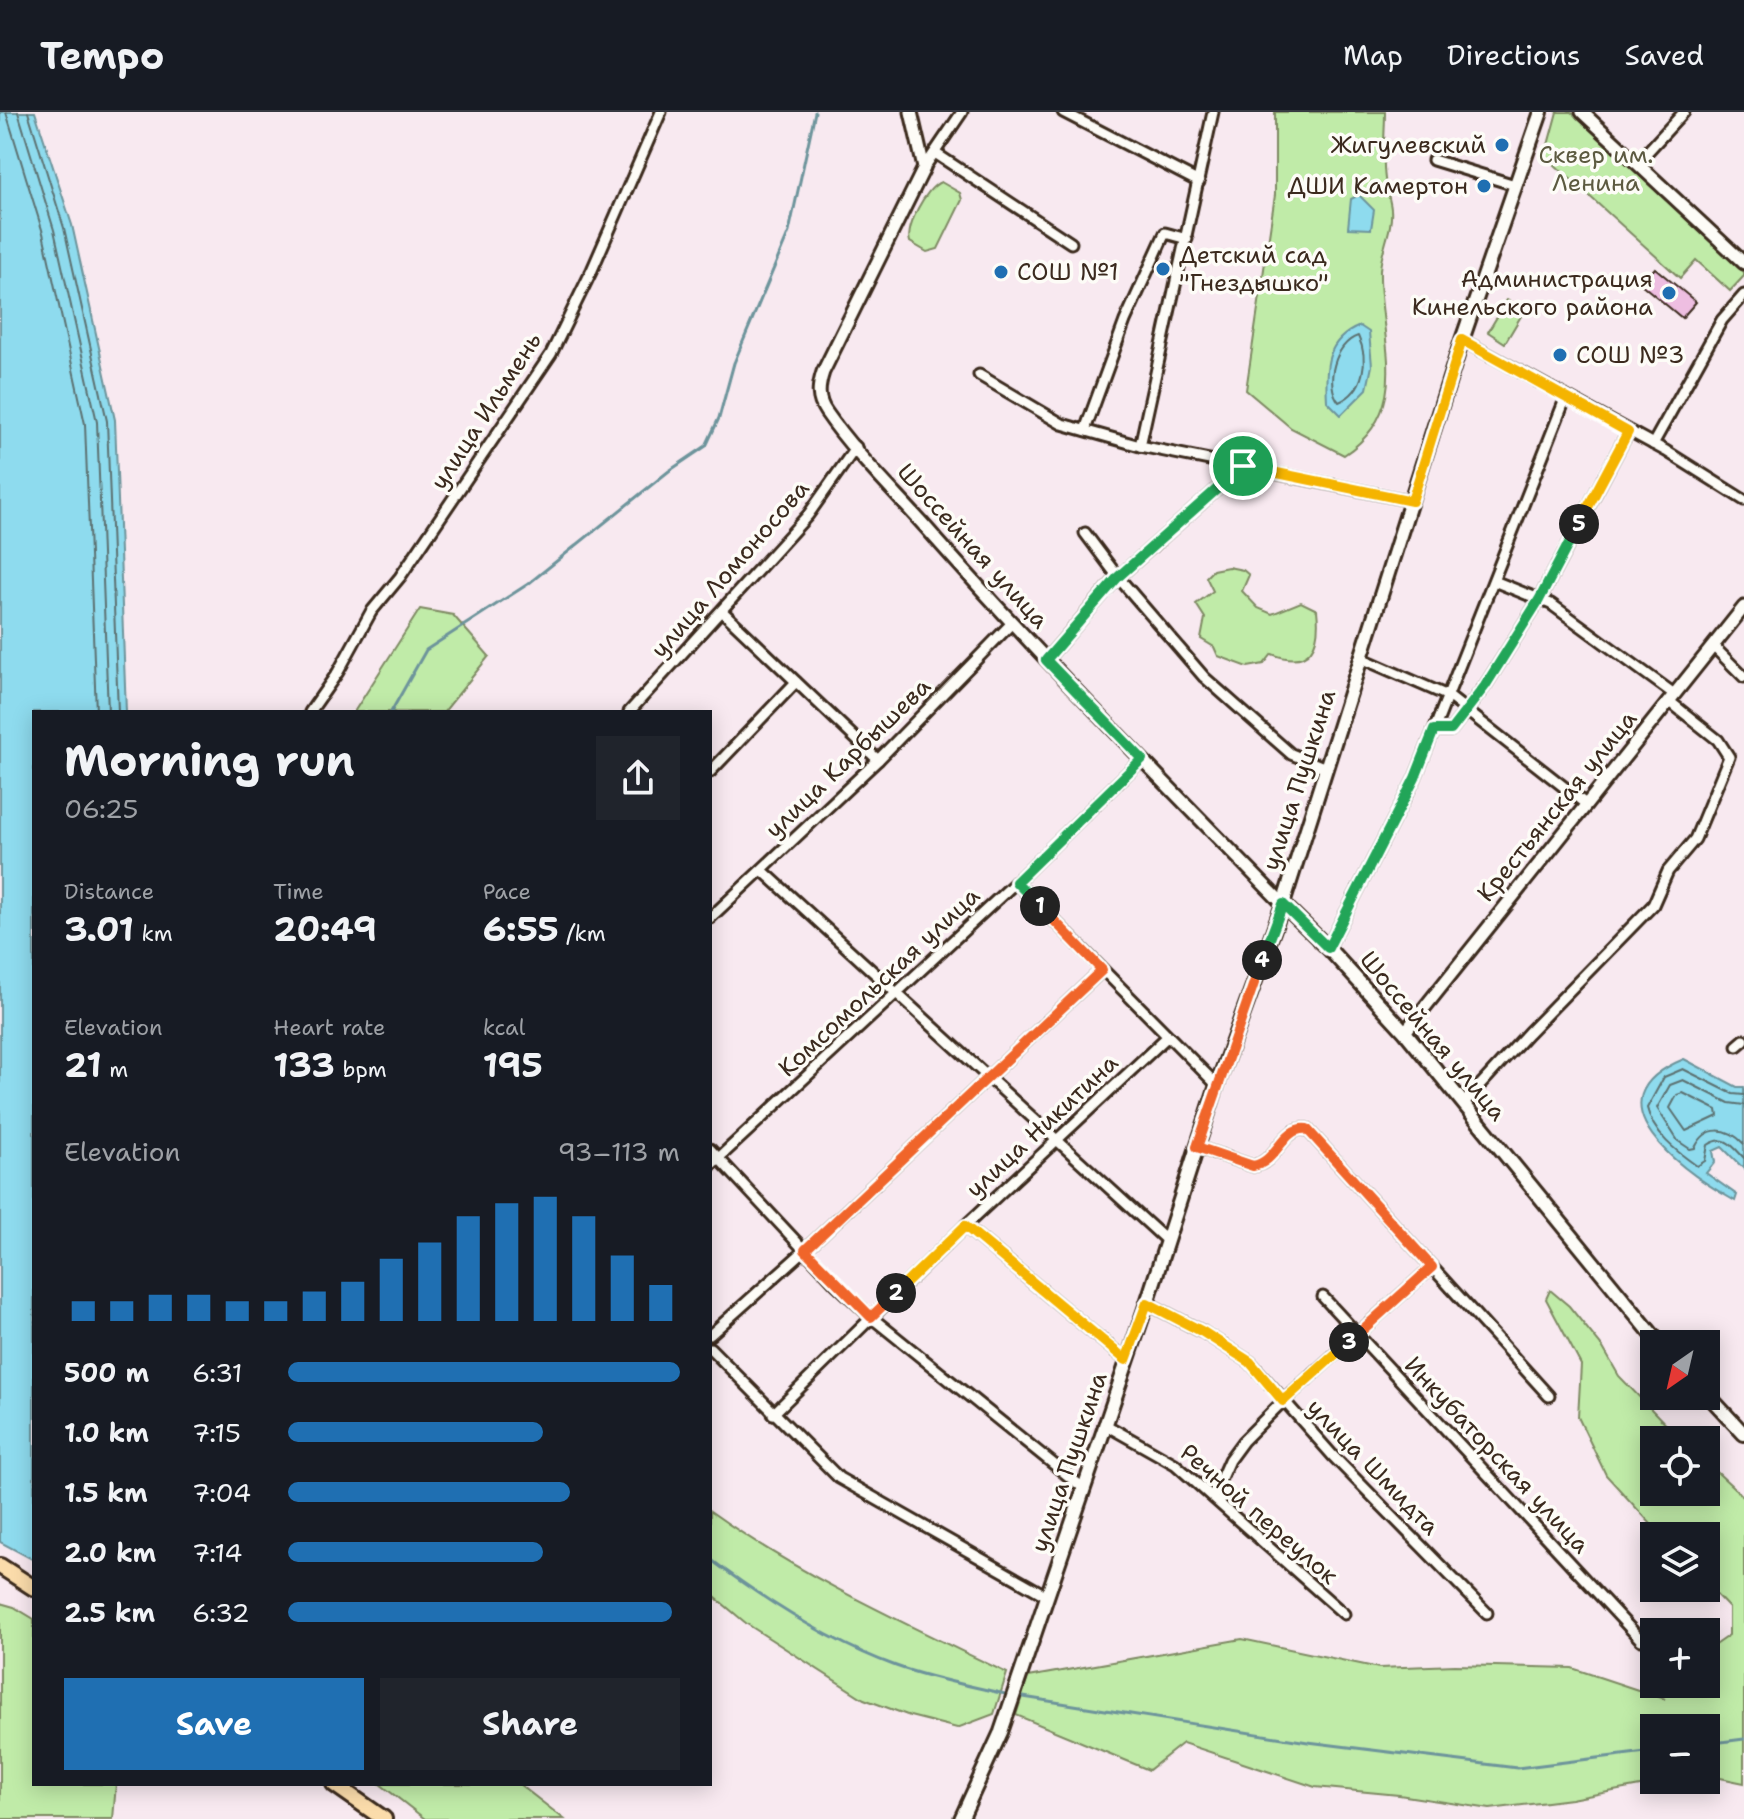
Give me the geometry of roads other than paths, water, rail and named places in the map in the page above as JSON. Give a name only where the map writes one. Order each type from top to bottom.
[{"type":"main road","name":"улица Пушкина","points":[[961,1819],[1001,1732],[1147,1303],[1217,1085],[1283,904],[1462,340],[1541,112]]},
{"type":"main road","name":"Шоссейная улица","points":[[1283,904],[1405,1032],[1649,1330]]},
{"type":"main road","points":[[1720,1408],[1744,1434]]},
{"type":"main road","points":[[0,1566],[32,1587]]},
{"type":"main road","points":[[337,1786],[384,1819]]},
{"type":"street","name":"улица Ильмень","points":[[311,710],[338,672],[371,612],[400,577],[551,354],[592,270],[661,112]]},
{"type":"street","points":[[911,112],[924,168]]},
{"type":"street","points":[[924,168],[962,112]]},
{"type":"street","points":[[1063,112],[1199,182]]},
{"type":"street","points":[[1140,446],[1213,112]]},
{"type":"street","points":[[1582,112],[1639,161],[1744,263]]},
{"type":"street","points":[[1639,161],[1684,112]]},
{"type":"street","points":[[935,153],[1071,243]]},
{"type":"street","points":[[1433,160],[1515,185]]},
{"type":"street","name":"Шоссейная улица","points":[[924,168],[819,384],[820,400],[825,411],[1011,624],[1283,904]]},
{"type":"street","points":[[1085,430],[1125,321],[1165,233],[1187,239]]},
{"type":"street","points":[[1653,444],[1722,320],[1744,295]]},
{"type":"street","points":[[1462,340],[1653,444],[1744,500]]},
{"type":"street","points":[[979,375],[1062,424],[1140,446],[1412,501]]},
{"type":"street","points":[[1328,948],[1415,778],[1566,397]]},
{"type":"street","points":[[1434,730],[1451,730],[1485,686],[1539,600],[1628,432]]},
{"type":"street","name":"улица Ломоносова","points":[[631,710],[808,515],[856,447]]},
{"type":"street","points":[[1046,660],[1118,577],[1243,466]]},
{"type":"street","points":[[1085,533],[1118,577],[1204,677],[1291,754],[1326,768]]},
{"type":"street","points":[[1463,1104],[1653,905],[1668,871],[1695,839],[1729,757],[1718,740],[1672,698],[1551,604],[1494,581]]},
{"type":"street","name":"Крестьянская улица","points":[[1405,1032],[1744,607]]},
{"type":"street","points":[[723,612],[878,760]]},
{"type":"street","name":"улица Карбышева","points":[[712,916],[878,760],[1011,624]]},
{"type":"street","points":[[1714,647],[1744,677]]},
{"type":"street","points":[[1361,658],[1448,696],[1587,805]]},
{"type":"street","points":[[712,770],[796,682]]},
{"type":"street","name":"Комсомольская улица","points":[[712,1164],[1016,882],[1142,759]]},
{"type":"street","points":[[762,870],[1166,1240]]},
{"type":"street","points":[[1016,882],[1217,1085]]},
{"type":"street","points":[[712,1333],[805,1250],[1102,970]]},
{"type":"street","name":"улица Никитина","points":[[773,1414],[965,1226],[1168,1036]]},
{"type":"street","points":[[1197,1147],[1253,1166],[1270,1159],[1290,1132],[1298,1128],[1307,1129],[1549,1396]]},
{"type":"street","points":[[712,1151],[871,1317],[1082,1487]]},
{"type":"street","points":[[965,1226],[1126,1360]]},
{"type":"street","points":[[1213,1496],[1229,1460],[1283,1401],[1432,1267]]},
{"type":"street","name":"Инкубаторская улица","points":[[1323,1297],[1640,1639]]},
{"type":"street","name":"улица Шмидта","points":[[1147,1303],[1203,1332],[1250,1362],[1333,1456],[1487,1613]]},
{"type":"street","points":[[712,1350],[839,1478],[1047,1596]]},
{"type":"street","name":"Речной переулок","points":[[1104,1424],[1175,1464],[1344,1614]]},
{"type":"water","points":[[0,112],[35,112],[72,225],[115,420],[126,710],[32,710],[32,1559],[0,1542]]},
{"type":"water","points":[[1359,195],[1374,210],[1371,229],[1348,228],[1351,199]]},
{"type":"water","points":[[1360,326],[1369,332],[1372,366],[1367,389],[1341,415],[1327,401],[1327,366],[1340,339]]},
{"type":"water","points":[[1684,1059],[1737,1087],[1744,1087],[1744,1169],[1722,1147],[1713,1151],[1715,1162],[1706,1173],[1737,1195],[1735,1201],[1670,1154],[1652,1135],[1642,1115],[1642,1095],[1655,1076]]},
{"type":"waterway","points":[[392,710],[426,650],[528,584],[669,471],[706,446],[719,418],[734,363],[789,232],[815,112]]},
{"type":"waterway","points":[[712,1560],[799,1619],[871,1656],[924,1675],[1009,1695]]},
{"type":"waterway","points":[[1017,1696],[1308,1742],[1517,1768],[1640,1753]]},
{"type":"waterway","points":[[1720,1742],[1744,1739]]},
{"type":"place","name":"Жигулевский","points":[[1502,145]]},
{"type":"place","name":"ДШИ Камертон","points":[[1484,186]]},
{"type":"place","name":"Детский сад \"Гнездышко\"","points":[[1163,269]]},
{"type":"place","name":"СОШ №1","points":[[1001,272]]},
{"type":"place","name":"Администрация Кинельского района","points":[[1669,293]]},
{"type":"place","name":"СОШ №3","points":[[1560,355]]},
{"type":"park label","name":"Сквер им. Ленина","points":[[1596,169]]}]
